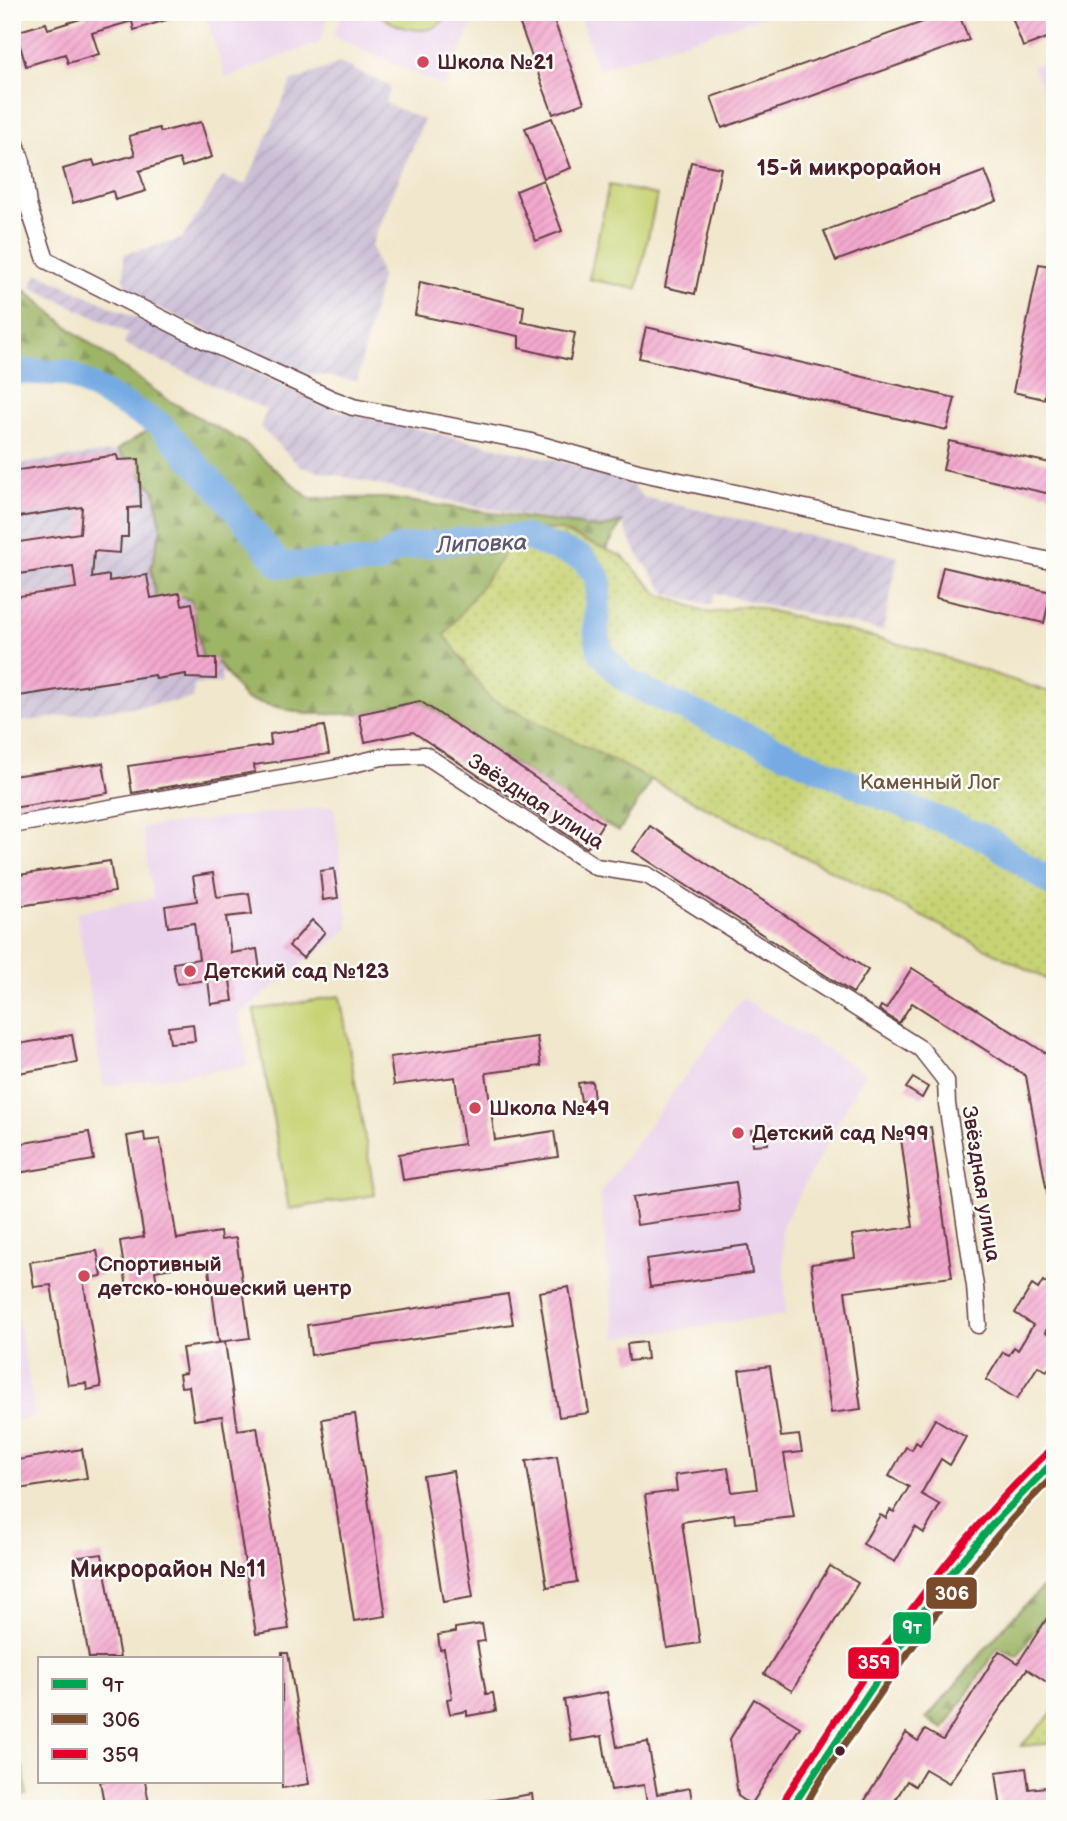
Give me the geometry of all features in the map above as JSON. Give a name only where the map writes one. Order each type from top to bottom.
[{"type":"main road","points":[[792,1806],[939,1588],[992,1525],[1055,1460]]},
{"type":"street","points":[[12,132],[22,162],[20,206],[46,260],[214,344],[353,407],[527,441],[638,472],[1055,562]]},
{"type":"street","name":"Звёздная улица","points":[[12,825],[382,758],[425,755],[596,867],[647,874],[921,1049],[946,1081],[978,1325]]},
{"type":"shaded area","points":[[204,12],[330,12],[320,42],[226,78]]},
{"type":"shaded area","name":"Школа №21","points":[[342,12],[477,12],[445,87],[333,36]]},
{"type":"shaded area","name":"Школа №21","points":[[579,12],[778,12],[598,69]]},
{"type":"shaded area","points":[[1055,58],[1055,124],[1033,66]]},
{"type":"shaded area","points":[[340,63],[391,87],[385,103],[424,120],[371,245],[381,277],[357,381],[298,372],[124,292],[124,254],[182,239],[222,177],[246,185],[291,82]]},
{"type":"shaded area","points":[[38,273],[339,411],[614,474],[630,483],[643,497],[898,556],[883,631],[715,593],[711,605],[667,594],[638,555],[622,523],[600,528],[468,505],[301,467],[260,427],[267,410],[124,344],[128,333],[31,287]]},
{"type":"shaded area","points":[[118,451],[157,492],[180,597],[193,601],[205,662],[221,665],[222,683],[194,685],[193,699],[12,723],[12,465]]},
{"type":"shaded area","name":"Детский сад №123","points":[[334,806],[349,928],[239,1014],[248,1066],[103,1086],[77,912],[153,898],[142,827]]},
{"type":"shaded area","name":"Детский сад №99","points":[[742,998],[865,1073],[782,1226],[786,1314],[616,1338],[600,1193]]},
{"type":"shaded area","points":[[12,1286],[35,1416],[12,1420]]},
{"type":"green space","points":[[377,12],[448,12],[434,27],[414,30],[394,23]]},
{"type":"green space","points":[[609,185],[657,195],[637,289],[589,279]]},
{"type":"green space","points":[[12,279],[72,330],[165,398],[246,444],[309,498],[386,498],[600,528],[622,522],[573,606],[671,732],[646,790],[619,831],[420,701],[359,714],[306,714],[245,699],[219,664],[203,661],[191,600],[179,596],[156,600],[151,568],[161,528],[155,491],[117,450],[158,424],[68,373],[12,371]]},
{"type":"green space","name":"Каменный Лог","points":[[505,529],[559,530],[622,556],[658,594],[710,613],[748,605],[919,649],[1055,694],[1055,985],[489,698],[445,635],[504,555]]},
{"type":"green space","points":[[340,996],[375,1195],[289,1209],[254,1010]]},
{"type":"green space","points":[[1055,1575],[1055,1601],[1017,1657],[998,1647],[944,1729],[926,1719],[1010,1620]]},
{"type":"green space","points":[[1055,1710],[1055,1743],[1021,1746]]},
{"type":"green space","points":[[23,1768],[27,1795],[12,1797],[12,1769]]},
{"type":"building","points":[[86,12],[181,12],[182,15],[134,30],[132,21],[92,33],[99,54],[68,63],[65,54],[26,66],[16,32],[46,23],[48,29],[87,17]]},
{"type":"building","points":[[529,12],[551,12],[584,103],[553,114],[517,16]]},
{"type":"building","points":[[951,12],[958,12],[969,40],[722,128],[711,97]]},
{"type":"building","points":[[1010,12],[1050,12],[1055,25],[1055,35],[1023,47]]},
{"type":"building","points":[[552,118],[571,168],[544,178],[525,128]]},
{"type":"building","points":[[201,122],[212,157],[182,167],[179,159],[139,171],[146,191],[115,200],[113,191],[73,203],[63,169],[93,160],[95,166],[135,155],[129,136],[159,128],[161,132]]},
{"type":"building","points":[[691,162],[721,168],[695,294],[665,287]]},
{"type":"building","points":[[985,171],[997,201],[836,261],[824,231]]},
{"type":"building","points":[[543,180],[562,231],[536,241],[516,191]]},
{"type":"building","points":[[1039,264],[1055,267],[1055,346],[1044,399],[1013,392]]},
{"type":"building","points":[[420,282],[524,306],[522,322],[575,333],[570,360],[519,348],[519,336],[415,315]]},
{"type":"building","points":[[646,327],[955,398],[947,430],[639,358]]},
{"type":"building","points":[[949,441],[1055,464],[1055,495],[943,470]]},
{"type":"building","points":[[117,455],[118,460],[139,459],[141,507],[128,508],[128,537],[121,537],[120,553],[94,551],[92,578],[109,575],[109,581],[147,575],[151,598],[180,593],[182,605],[192,603],[200,658],[216,658],[216,679],[186,678],[186,674],[156,679],[155,675],[12,697],[12,597],[76,588],[73,566],[12,575],[12,543],[80,533],[82,507],[12,518],[12,471]]},
{"type":"building","points":[[943,567],[1051,592],[1044,623],[936,598]]},
{"type":"building","points":[[420,701],[603,823],[587,848],[413,732],[365,742],[359,714]]},
{"type":"building","points":[[324,726],[329,754],[254,765],[255,772],[132,793],[128,766],[271,745],[270,734]]},
{"type":"building","points":[[103,763],[108,793],[12,808],[12,776]]},
{"type":"building","points":[[650,826],[868,970],[853,993],[633,851]]},
{"type":"building","points":[[110,861],[115,892],[12,907],[12,876]]},
{"type":"building","points":[[334,869],[338,898],[323,900],[320,871]]},
{"type":"building","points":[[213,873],[217,897],[249,893],[252,914],[226,917],[231,953],[257,949],[260,970],[229,974],[233,1001],[211,1004],[208,980],[177,984],[173,963],[199,959],[194,923],[168,927],[165,906],[197,901],[193,876]]},
{"type":"building","points":[[312,920],[325,932],[303,958],[289,946]]},
{"type":"building","points":[[912,968],[1055,1059],[1055,1202],[1049,1203],[1026,1076],[912,1003],[899,1023],[879,1010],[881,1006],[886,1009]]},
{"type":"building","points":[[193,1024],[195,1041],[170,1043],[168,1027]]},
{"type":"building","points":[[72,1035],[77,1063],[12,1074],[12,1045]]},
{"type":"building","name":"Школа №49","points":[[537,1037],[541,1066],[486,1073],[495,1140],[554,1131],[558,1157],[403,1180],[399,1154],[464,1144],[455,1077],[394,1085],[390,1057]]},
{"type":"building","points":[[913,1078],[928,1087],[922,1098],[906,1088]]},
{"type":"building","points":[[592,1081],[594,1100],[581,1101],[578,1083]]},
{"type":"building","points":[[931,1127],[952,1277],[845,1291],[861,1409],[831,1413],[811,1264],[855,1258],[852,1235],[913,1227],[900,1131]]},
{"type":"building","points":[[766,1128],[768,1144],[753,1145],[751,1130]]},
{"type":"building","points":[[89,1132],[94,1160],[12,1174],[12,1145]]},
{"type":"building","points":[[144,1133],[145,1141],[160,1139],[177,1239],[220,1232],[221,1240],[236,1238],[250,1338],[219,1342],[208,1262],[155,1271],[157,1284],[127,1288],[120,1241],[144,1237],[127,1136]]},
{"type":"building","points":[[736,1182],[740,1211],[637,1225],[633,1197]]},
{"type":"building","points":[[748,1245],[752,1273],[650,1287],[646,1259]]},
{"type":"building","points":[[97,1251],[102,1276],[83,1279],[101,1387],[87,1390],[86,1383],[68,1385],[51,1285],[34,1287],[30,1262]]},
{"type":"building","points":[[1055,1270],[1055,1317],[1045,1332],[1055,1338],[1055,1358],[1047,1371],[1038,1366],[1017,1399],[986,1380],[1003,1352],[1009,1355],[1014,1347],[1018,1350],[1033,1325],[1015,1313],[1032,1285],[1038,1289]]},
{"type":"building","points":[[569,1287],[589,1413],[559,1417],[539,1292]]},
{"type":"building","points":[[508,1294],[513,1324],[311,1355],[307,1325]]},
{"type":"building","points":[[225,1342],[238,1430],[257,1427],[289,1629],[256,1634],[222,1416],[194,1420],[189,1386],[181,1387],[179,1374],[186,1373],[182,1348]]},
{"type":"building","points":[[645,1342],[647,1359],[629,1361],[627,1344]]},
{"type":"building","points":[[770,1366],[781,1437],[799,1435],[802,1452],[784,1454],[794,1517],[735,1523],[734,1514],[682,1522],[700,1643],[667,1648],[645,1495],[677,1491],[675,1475],[728,1468],[732,1492],[757,1489],[739,1370]]},
{"type":"building","points":[[355,1414],[386,1616],[354,1621],[322,1419]]},
{"type":"building","points":[[935,1419],[966,1437],[950,1465],[941,1459],[921,1494],[940,1505],[924,1533],[915,1527],[895,1562],[863,1544],[880,1515],[886,1518],[890,1510],[894,1512],[909,1487],[889,1476],[906,1447],[912,1450],[916,1442],[920,1445]]},
{"type":"building","points":[[82,1449],[87,1478],[12,1490],[12,1461]]},
{"type":"building","points":[[557,1456],[577,1582],[547,1587],[526,1461]]},
{"type":"building","points":[[453,1471],[473,1597],[443,1602],[423,1476]]},
{"type":"building","points":[[102,1554],[120,1657],[89,1657],[72,1558]]},
{"type":"building","points":[[830,1566],[858,1583],[792,1691],[764,1674]]},
{"type":"building","points":[[1055,1606],[1055,1673],[1048,1683],[1027,1669],[949,1783],[925,1769],[915,1786],[907,1781],[890,1809],[875,1809],[864,1802],[906,1733],[918,1741],[925,1730],[943,1740],[999,1651],[1018,1663]]},
{"type":"building","points":[[482,1624],[485,1641],[477,1642],[486,1694],[493,1693],[496,1711],[467,1716],[467,1711],[450,1714],[447,1699],[452,1698],[444,1649],[440,1650],[438,1635],[455,1632],[455,1628]]},
{"type":"building","points":[[282,1653],[288,1653],[309,1784],[282,1788],[284,1657]]},
{"type":"building","points":[[607,1692],[617,1747],[648,1742],[657,1794],[690,1788],[693,1809],[648,1809],[644,1785],[611,1790],[602,1736],[571,1741],[564,1700]]},
{"type":"building","points":[[754,1699],[800,1727],[751,1805],[738,1796],[730,1739]]},
{"type":"building","points":[[1026,1768],[1029,1789],[1055,1786],[1055,1809],[1001,1809],[996,1772]]},
{"type":"building","points":[[100,1783],[145,1783],[150,1809],[105,1809]]},
{"type":"building","points":[[532,1794],[534,1809],[481,1809],[480,1802]]},
{"type":"waterway","name":"Липовка","points":[[12,371],[68,373],[159,424],[216,486],[280,565],[377,562],[398,548],[463,540],[525,537],[583,558],[599,579],[596,630],[600,651],[623,678],[648,692],[878,795],[988,839],[1055,886]]},
{"type":"transit line","name":"359","points":[[783,1805],[876,1660],[940,1572],[974,1530],[1048,1452]]},
{"type":"transit line","name":"9т","points":[[787,1809],[796,1801],[939,1588],[992,1525],[1055,1460]]},
{"type":"transit line","name":"306","points":[[804,1809],[835,1758],[956,1587],[1003,1529],[1055,1475]]},
{"type":"place","name":"Школа №21","points":[[423,62]]},
{"type":"place","name":"Детский сад №123","points":[[190,971]]},
{"type":"place","name":"Школа №49","points":[[475,1108]]},
{"type":"place","name":"Детский сад №99","points":[[738,1133]]},
{"type":"place","name":"Спортивный детско-юношеский центр","points":[[84,1276]]},
{"type":"district","name":"15-й микрорайон","points":[[849,168]]},
{"type":"district","name":"Микрорайон №11","points":[[168,1569]]}]
